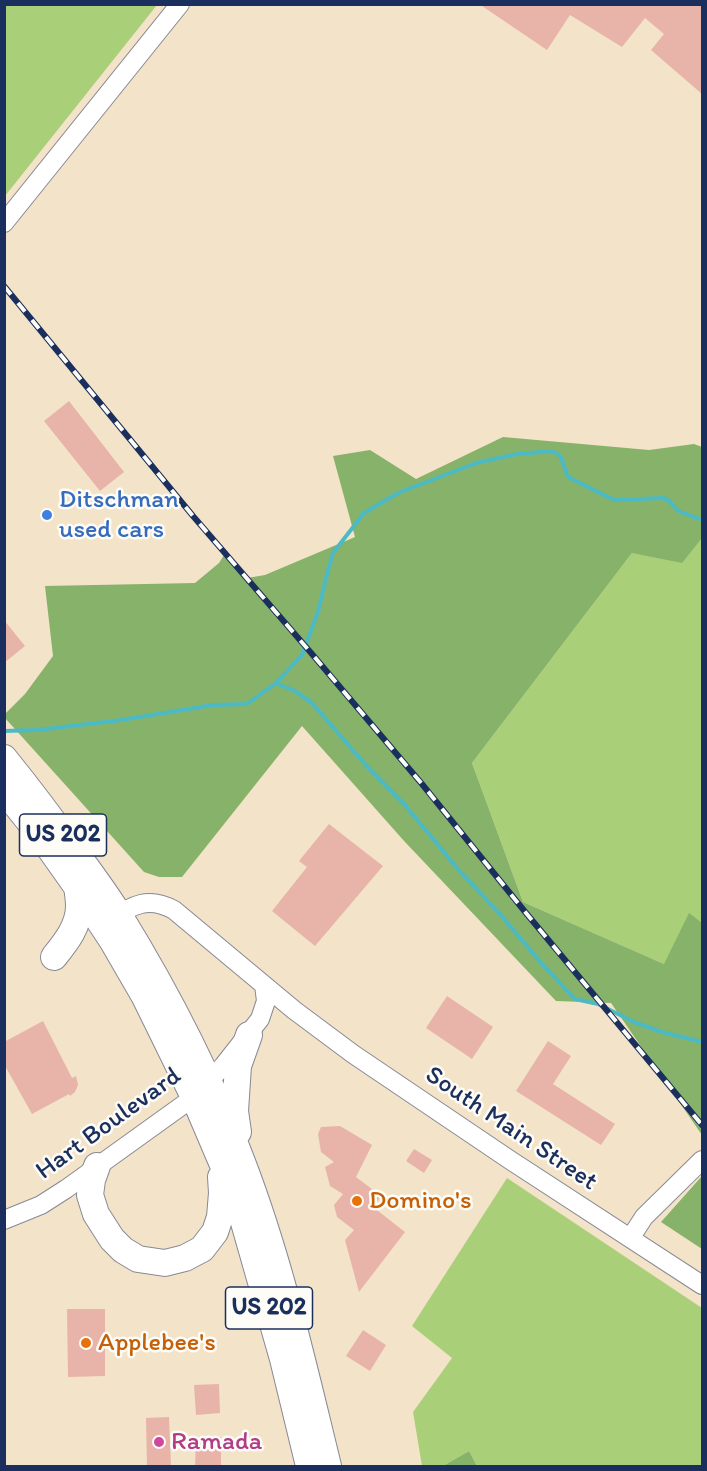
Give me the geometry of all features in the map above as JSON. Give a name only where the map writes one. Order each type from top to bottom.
[{"type":"highway","name":"US 202","points":[[4,758],[48,814],[110,920],[178,1018],[201,1089],[218,1153],[264,1288],[309,1467]]},
{"type":"highway","name":"US 202","points":[[4,790],[41,836],[77,887],[110,920]]},
{"type":"highway","points":[[54,957],[71,934],[77,920],[79,907],[77,887]]},
{"type":"highway","points":[[243,1162],[235,1111],[238,1066],[254,1027]]},
{"type":"highway","name":"US 202","points":[[201,1089],[243,1162],[277,1263],[328,1467]]},
{"type":"highway","points":[[97,1166],[90,1195],[96,1214],[112,1239],[123,1250],[138,1259],[165,1263],[185,1258],[201,1249],[215,1232],[220,1217],[222,1193],[218,1153]]},
{"type":"street","points":[[4,223],[180,4]]},
{"type":"street","name":"South Main Street","points":[[110,920],[132,906],[145,902],[165,905],[182,916],[294,1011],[362,1061],[702,1285]]},
{"type":"street","points":[[201,1089],[254,1027],[266,1001],[264,985]]},
{"type":"street","points":[[254,1027],[277,1012],[294,1011]]},
{"type":"street","name":"Hart Boulevard","points":[[4,1220],[41,1205],[201,1089]]},
{"type":"street","points":[[631,1238],[644,1216],[702,1160]]},
{"type":"green space","points":[[4,5],[157,5],[5,196]]},
{"type":"green space","points":[[503,437],[649,450],[694,444],[702,447],[702,538],[682,563],[632,553],[472,763],[523,902],[664,964],[689,913],[702,923],[702,1135],[611,1003],[556,1001],[405,842],[302,726],[182,877],[159,877],[144,872],[5,718],[5,714],[25,694],[53,656],[45,586],[195,583],[219,563],[226,552],[247,578],[265,575],[355,537],[333,456],[370,450],[416,479]]},
{"type":"green space","points":[[702,516],[702,951],[664,964],[523,902],[472,763],[632,553]]},
{"type":"green space","points":[[702,1176],[702,1249],[661,1222]]},
{"type":"green space","points":[[507,1178],[702,1308],[702,1466],[477,1466],[469,1451],[443,1466],[422,1466],[413,1412],[452,1358],[412,1326]]},
{"type":"green space","points":[[469,1451],[477,1466],[443,1466]]},
{"type":"building","points":[[479,4],[702,4],[702,94],[651,50],[664,34],[645,18],[622,47],[570,15],[547,50]]},
{"type":"building","points":[[69,401],[124,472],[100,491],[44,421]]},
{"type":"building","points":[[4,620],[25,646],[4,663]]},
{"type":"building","points":[[329,824],[383,866],[315,946],[272,911],[307,867],[299,861]]},
{"type":"building","points":[[447,996],[493,1027],[472,1059],[426,1028]]},
{"type":"building","points":[[43,1021],[72,1078],[76,1076],[78,1085],[70,1096],[69,1094],[32,1114],[4,1064],[4,1042]]},
{"type":"building","points":[[548,1041],[571,1056],[553,1084],[615,1124],[601,1145],[516,1091]]},
{"type":"building","points":[[340,1126],[372,1145],[356,1177],[381,1196],[373,1207],[405,1232],[359,1292],[345,1240],[354,1230],[337,1217],[334,1205],[343,1194],[330,1186],[325,1167],[334,1162],[321,1152],[318,1134],[321,1127]]},
{"type":"building","points":[[414,1149],[432,1160],[424,1173],[406,1161]]},
{"type":"building","name":"Applebee's","points":[[67,1309],[105,1309],[105,1376],[68,1377]]},
{"type":"building","points":[[363,1330],[386,1345],[370,1371],[346,1356]]},
{"type":"building","points":[[219,1384],[220,1413],[196,1415],[194,1385]]},
{"type":"building","name":"Ramada","points":[[169,1417],[171,1467],[147,1467],[146,1418]]},
{"type":"building","points":[[221,1437],[221,1467],[195,1467],[196,1439]]},
{"type":"waterway","points":[[4,731],[38,730],[121,720],[213,705],[247,704],[276,683],[302,655],[318,612],[333,553],[364,513],[398,493],[476,463],[517,454],[553,451],[561,457],[570,478],[614,500],[664,498],[678,511],[702,520]]},
{"type":"waterway","points":[[276,683],[295,691],[312,703],[575,999],[598,1004],[634,1022],[662,1032],[702,1042]]},
{"type":"railway","points":[[4,286],[193,516],[422,784],[702,1125]]},
{"type":"place","name":"Ditschman used cars","points":[[47,515]]},
{"type":"place","name":"Domino's","points":[[357,1201]]},
{"type":"place","name":"Applebee's","points":[[86,1343]]},
{"type":"place","name":"Ramada","points":[[159,1442]]}]
